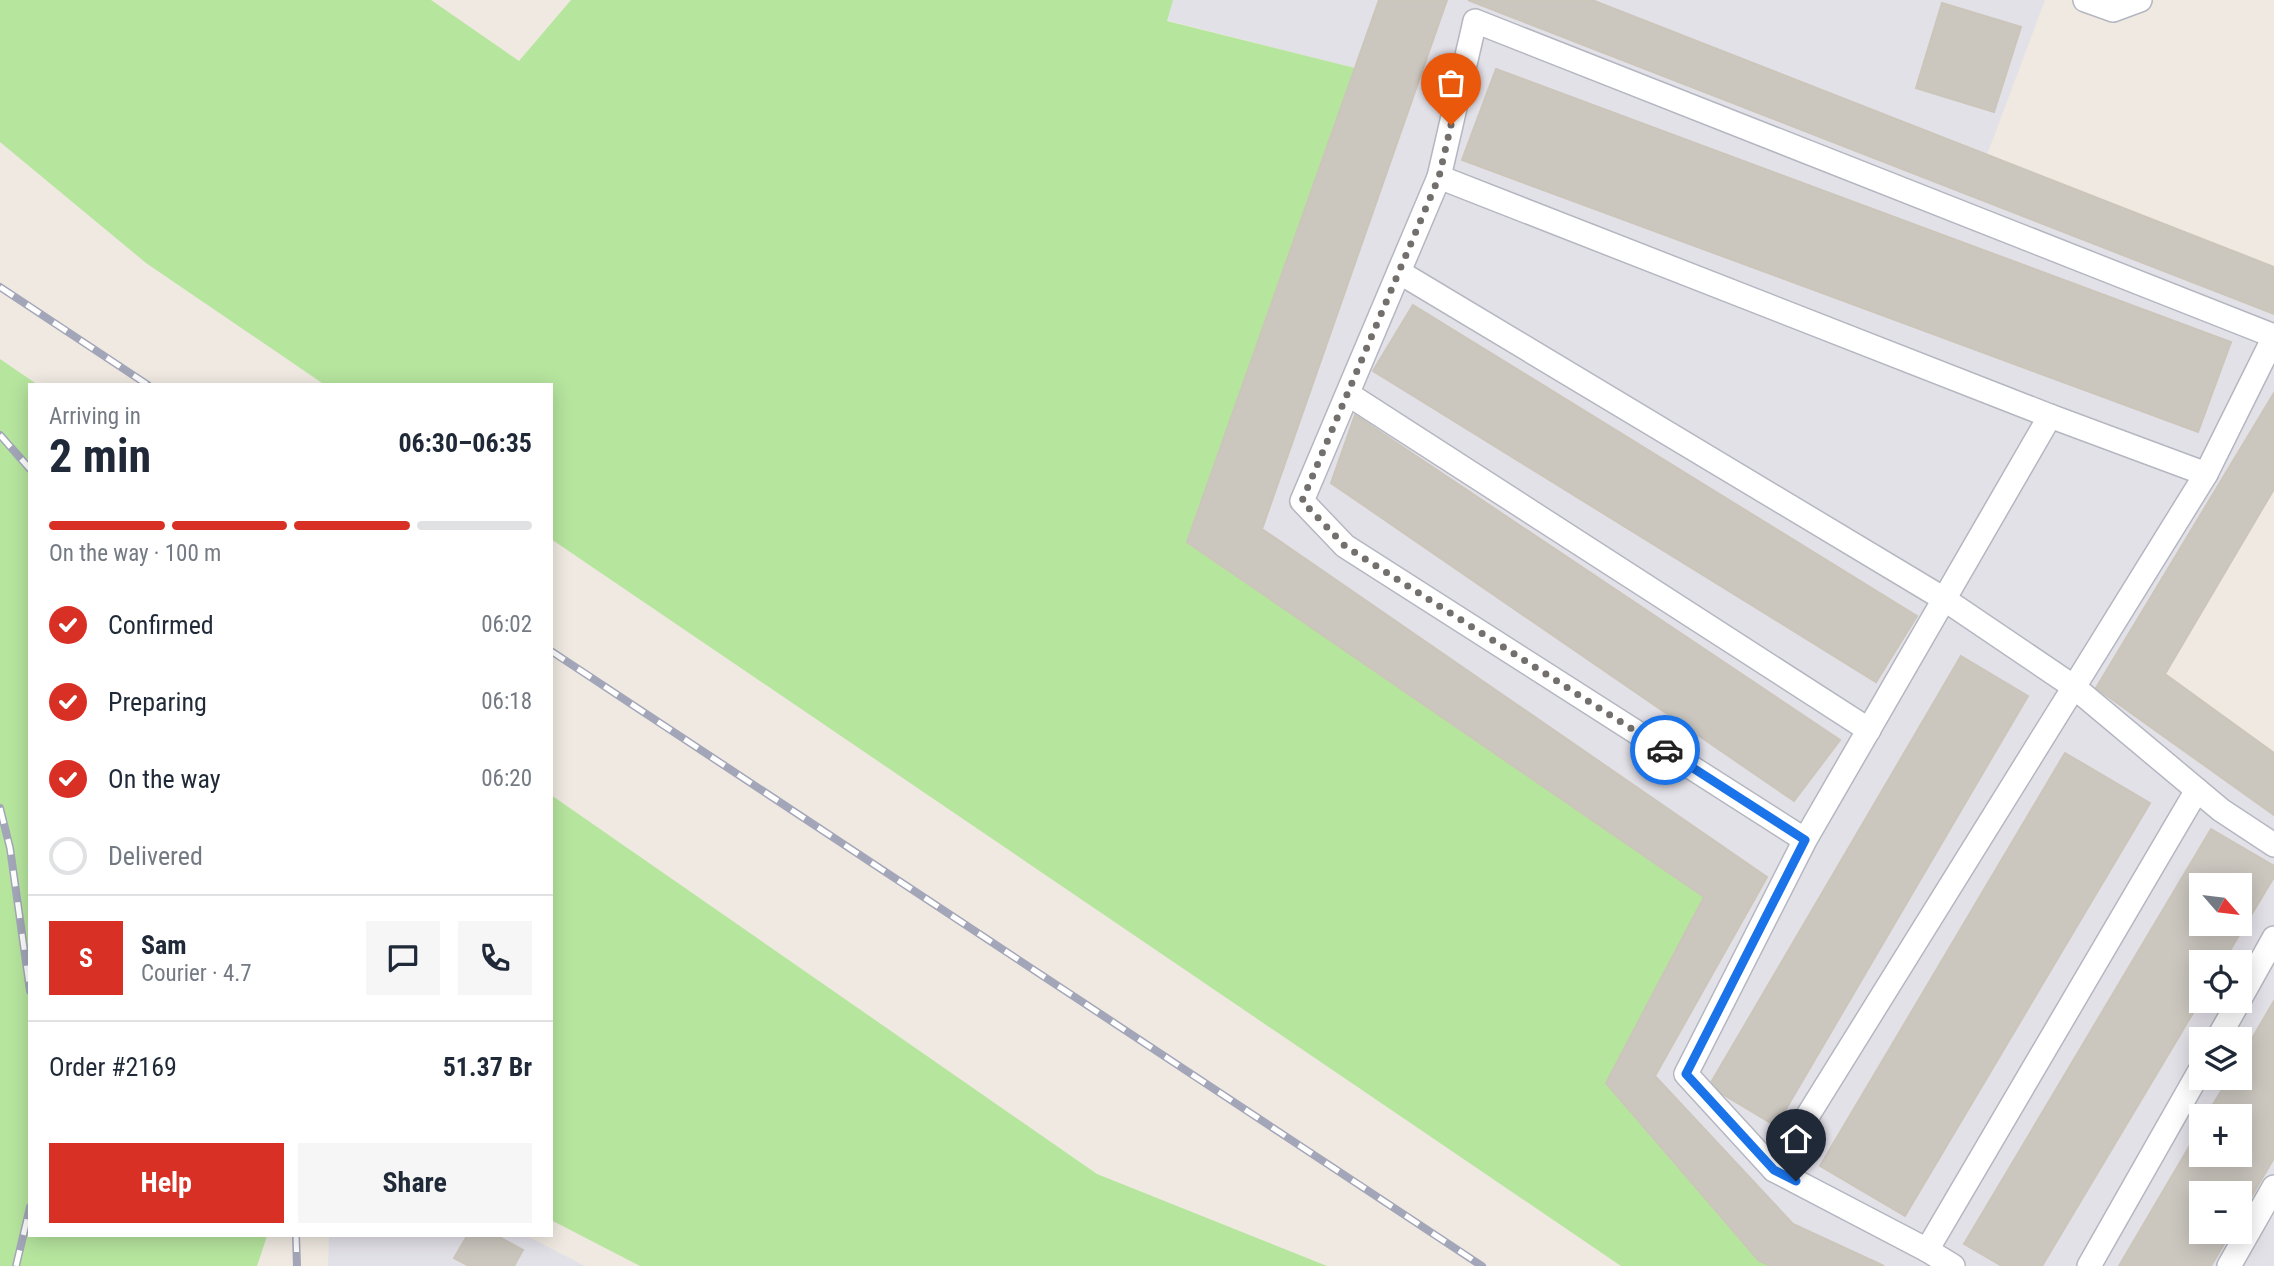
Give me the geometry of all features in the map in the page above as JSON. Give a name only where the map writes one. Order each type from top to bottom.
[{"type":"lane","points":[[2085,0],[2113,10],[2140,0]]},
{"type":"lane","points":[[1774,1170],[2206,474],[2274,337],[1475,21],[1439,177],[1302,501],[1345,546],[1805,840]]},
{"type":"lane","points":[[1439,177],[2050,416],[2206,474]]},
{"type":"lane","points":[[1399,272],[1944,598],[2074,687],[2221,810],[2274,845]]},
{"type":"lane","points":[[1348,394],[1868,730]]},
{"type":"lane","points":[[1952,1266],[1927,1250],[1774,1170],[1686,1074],[1805,840],[2050,416]]},
{"type":"lane","points":[[1927,1250],[2197,790]]},
{"type":"lane","points":[[2252,977],[2274,938]]},
{"type":"lane","points":[[2089,1266],[2189,1090]]},
{"type":"lane","points":[[2228,1266],[2274,1187]]},
{"type":"shaded area","points":[[1173,0],[2045,0],[1987,155],[2274,267],[2274,489],[2166,674],[2274,753],[2274,1266],[1771,1266],[1759,1261],[1606,1083],[1704,897],[1187,542],[1355,68],[1166,20]]},
{"type":"shaded area","points":[[329,1237],[529,1237],[585,1266],[328,1266]]},
{"type":"green space","points":[[0,0],[431,0],[519,61],[571,0],[1173,0],[1167,21],[1355,68],[1187,542],[1704,897],[1606,1083],[1759,1261],[1771,1266],[1621,1266],[553,540],[553,383],[322,383],[146,263],[0,142]]},
{"type":"green space","points":[[0,359],[35,383],[28,383],[28,1237],[267,1237],[257,1266],[0,1266]]},
{"type":"green space","points":[[553,796],[1097,1174],[1327,1266],[640,1266],[553,1221]]},
{"type":"building","points":[[1379,0],[1447,0],[1262,529],[1767,877],[1655,1076],[1793,1224],[1884,1266],[1771,1266],[1759,1261],[1606,1083],[1704,897],[1187,542]]},
{"type":"building","points":[[1468,0],[1592,0],[2274,267],[2274,314]]},
{"type":"building","points":[[1942,3],[2021,27],[1994,112],[1916,88]]},
{"type":"building","points":[[1496,69],[2231,342],[2198,432],[1462,160]]},
{"type":"building","points":[[1413,305],[1917,616],[1876,682],[1373,371]]},
{"type":"building","points":[[2274,393],[2274,489],[2165,674],[2274,753],[2274,815],[2096,688]]},
{"type":"building","points":[[1355,415],[1840,740],[1794,801],[1331,483]]},
{"type":"building","points":[[1961,656],[2028,696],[1776,1126],[1709,1086]]},
{"type":"building","points":[[2065,753],[2150,803],[1905,1216],[1820,1166]]},
{"type":"building","points":[[2211,829],[2274,866],[2274,877],[2252,914],[2252,873],[2189,873],[2189,936],[2239,936],[2230,950],[2189,950],[2189,1013],[2193,1013],[2042,1266],[2002,1266],[1964,1244]]},
{"type":"building","points":[[2274,1001],[2274,1158],[2252,1196],[2252,1181],[2189,1181],[2189,1244],[2224,1244],[2211,1266],[2119,1266],[2189,1147],[2189,1167],[2252,1167],[2252,1104],[2213,1104],[2222,1090],[2252,1090],[2252,1039]]},
{"type":"building","points":[[466,1237],[499,1237],[523,1250],[514,1266],[469,1266],[454,1258]]},
{"type":"railway","points":[[0,287],[145,383]]},
{"type":"railway","points":[[0,435],[28,467]]},
{"type":"railway","points":[[553,652],[1482,1266]]},
{"type":"railway","points":[[0,808],[10,848],[28,977]]},
{"type":"railway","points":[[16,1266],[28,1215]]},
{"type":"railway","points":[[296,1237],[297,1266]]},
{"type":"way so far","points":[[1451,125],[1439,177],[1302,501],[1345,546],[1665,750]]},
{"type":"route","points":[[1665,750],[1805,840],[1686,1074],[1774,1170],[1796,1181]]}]
